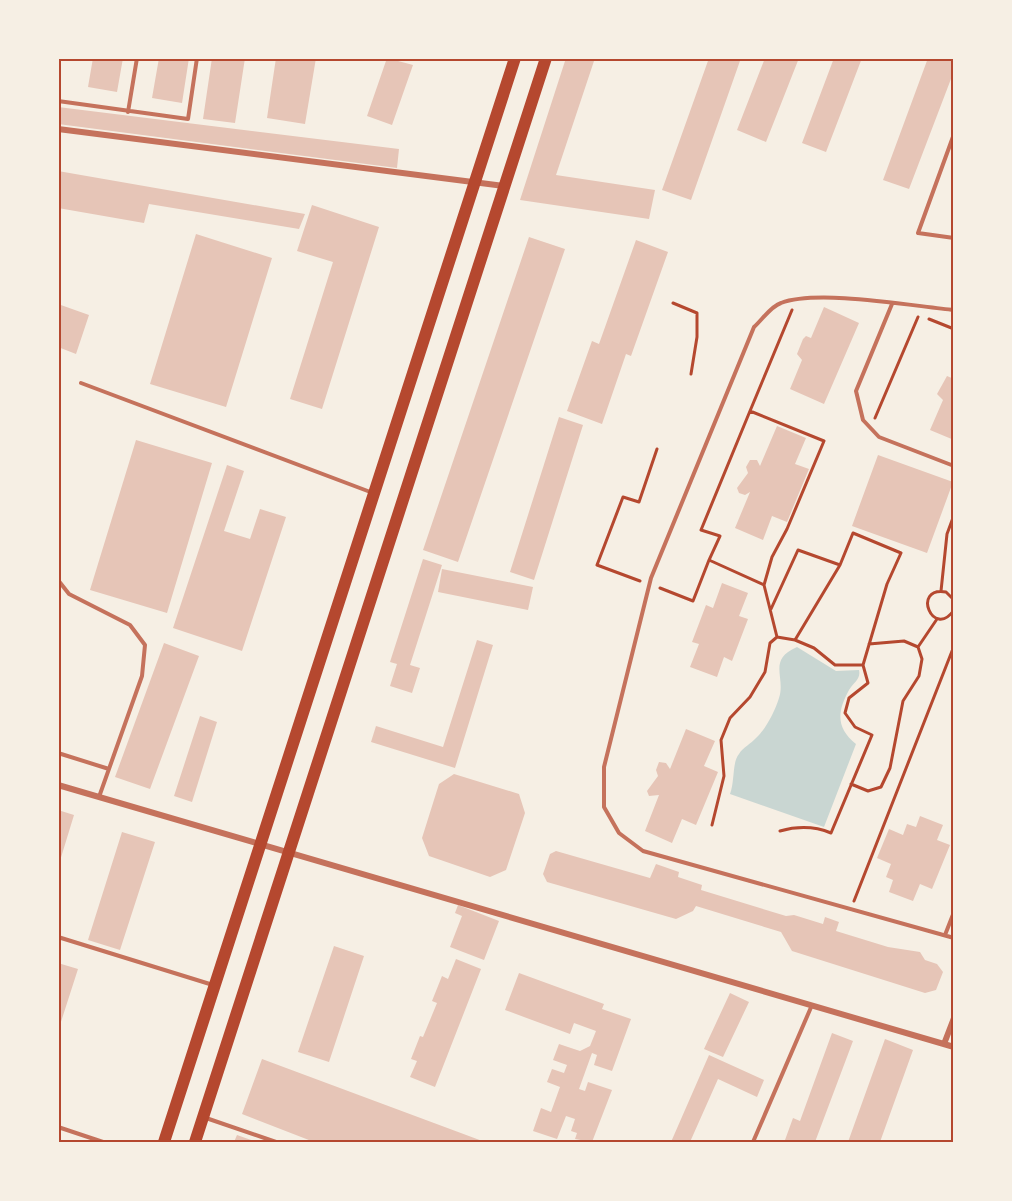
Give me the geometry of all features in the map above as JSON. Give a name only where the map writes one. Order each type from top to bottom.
[{"type":"main road","points":[[164,1143],[515,58]]},
{"type":"main road","points":[[195,1143],[546,58]]},
{"type":"street","points":[[58,129],[505,186]]},
{"type":"street","points":[[58,785],[261,842],[954,1047]]},
{"type":"street","points":[[944,1044],[954,1018]]},
{"type":"lane","points":[[128,112],[137,58]]},
{"type":"lane","points":[[58,101],[188,119],[197,58]]},
{"type":"lane","points":[[954,134],[918,233],[954,238]]},
{"type":"lane","points":[[954,310],[830,298],[797,298],[778,303],[754,327],[650,584],[604,767],[604,807],[620,833],[643,851],[954,938]]},
{"type":"lane","points":[[892,304],[856,391],[863,420],[879,437],[954,466]]},
{"type":"lane","points":[[81,383],[374,494]]},
{"type":"lane","points":[[58,580],[69,594],[130,625],[145,645],[142,676],[99,797]]},
{"type":"lane","points":[[58,753],[109,769]]},
{"type":"lane","points":[[945,935],[954,912]]},
{"type":"lane","points":[[58,937],[214,986]]},
{"type":"lane","points":[[753,1143],[812,1005]]},
{"type":"lane","points":[[203,1117],[276,1143]]},
{"type":"lane","points":[[58,1127],[103,1143]]},
{"type":"path","points":[[657,449],[639,502],[623,497],[597,566],[693,601],[720,536],[701,530],[797,298]]},
{"type":"path","points":[[673,303],[697,313],[697,338],[691,374]]},
{"type":"path","points":[[871,428],[919,315],[954,329]]},
{"type":"path","points":[[750,411],[824,441],[787,529],[772,557],[764,585],[777,637]]},
{"type":"path","points":[[941,591],[947,534],[954,515]]},
{"type":"path","points":[[780,831],[795,827],[818,828],[831,833],[872,735],[855,727],[845,713],[849,698],[868,683],[863,665],[887,584],[901,553],[853,534],[840,565],[795,640]]},
{"type":"path","points":[[771,611],[798,550],[840,565]]},
{"type":"path","points":[[709,560],[764,585]]},
{"type":"path","points":[[954,600],[950,594],[941,591],[933,594],[928,601],[930,614],[937,618],[946,618],[954,610]]},
{"type":"path","points":[[918,647],[937,618]]},
{"type":"path","points":[[777,637],[795,640],[814,648],[835,664],[863,665]]},
{"type":"path","points":[[712,825],[724,776],[721,740],[730,718],[750,697],[765,672],[770,643],[777,637]]},
{"type":"path","points":[[869,644],[904,642],[918,647]]},
{"type":"path","points":[[851,908],[954,646]]},
{"type":"path","points":[[851,784],[868,791],[881,787],[890,768],[903,701],[919,676],[922,659],[918,647]]},
{"type":"shaded area","points":[[797,647],[836,671],[859,670],[858,678],[842,705],[840,719],[845,732],[856,744],[824,827],[730,794],[737,757],[760,734],[770,720],[781,690],[780,663],[788,652]]},
{"type":"building","points":[[93,58],[123,58],[117,92],[88,87]]},
{"type":"building","points":[[159,58],[189,58],[182,103],[152,98]]},
{"type":"building","points":[[212,58],[245,58],[235,123],[203,119]]},
{"type":"building","points":[[276,58],[316,58],[305,124],[267,118]]},
{"type":"building","points":[[387,58],[413,65],[392,125],[367,116]]},
{"type":"building","points":[[566,58],[595,58],[556,175],[655,190],[649,219],[520,200]]},
{"type":"building","points":[[709,58],[741,58],[691,200],[662,190]]},
{"type":"building","points":[[765,58],[799,58],[766,142],[737,130]]},
{"type":"building","points":[[834,58],[862,58],[826,152],[802,143]]},
{"type":"building","points":[[928,58],[954,58],[954,71],[909,189],[883,180]]},
{"type":"building","points":[[58,107],[399,149],[397,168],[58,124]]},
{"type":"building","points":[[58,171],[305,214],[299,229],[149,204],[144,223],[58,208]]},
{"type":"building","points":[[312,205],[379,227],[322,409],[290,399],[333,262],[297,251]]},
{"type":"building","points":[[196,234],[272,258],[226,407],[150,384]]},
{"type":"building","points":[[529,237],[565,249],[458,562],[423,550]]},
{"type":"building","points":[[636,240],[668,252],[631,356],[626,354],[602,424],[567,411],[592,341],[599,344]]},
{"type":"building","points":[[58,304],[89,315],[76,354],[58,347]]},
{"type":"building","points":[[824,307],[859,323],[824,404],[790,389],[802,360],[797,354],[803,339],[806,336],[811,338]]},
{"type":"building","points":[[947,376],[954,379],[954,440],[930,430],[943,400],[937,394]]},
{"type":"building","points":[[559,417],[583,425],[534,580],[510,572]]},
{"type":"building","points":[[777,426],[806,438],[795,464],[809,469],[787,522],[772,516],[763,540],[735,528],[750,492],[745,495],[739,493],[737,488],[748,473],[746,467],[750,460],[757,460],[760,466]]},
{"type":"building","points":[[136,440],[212,463],[167,613],[90,590]]},
{"type":"building","points":[[878,455],[953,482],[927,553],[852,526]]},
{"type":"building","points":[[227,465],[244,471],[224,531],[250,539],[260,509],[286,517],[242,651],[173,628]]},
{"type":"building","points":[[423,559],[442,565],[410,665],[420,668],[412,693],[390,686],[397,664],[390,662]]},
{"type":"building","points":[[442,569],[533,587],[528,610],[438,592]]},
{"type":"building","points":[[722,583],[748,593],[739,616],[748,619],[732,661],[724,657],[717,677],[690,667],[699,644],[692,642],[706,605],[713,608]]},
{"type":"building","points":[[477,640],[493,645],[455,768],[371,742],[376,726],[443,747]]},
{"type":"building","points":[[164,643],[199,656],[150,789],[115,777]]},
{"type":"building","points":[[200,716],[217,722],[192,802],[174,796]]},
{"type":"building","points":[[686,729],[715,741],[704,766],[718,772],[696,825],[682,819],[672,843],[645,831],[659,795],[649,796],[647,791],[658,776],[656,770],[659,762],[666,763],[670,769]]},
{"type":"building","points":[[454,774],[519,794],[525,813],[506,870],[490,877],[429,856],[422,838],[439,784]]},
{"type":"building","points":[[58,810],[74,815],[59,864],[58,863]]},
{"type":"building","points":[[920,816],[943,825],[937,840],[950,845],[932,889],[920,884],[913,901],[889,892],[893,880],[886,877],[891,864],[877,858],[889,829],[903,835],[907,824],[916,827]]},
{"type":"building","points":[[122,832],[155,842],[120,950],[88,940]]},
{"type":"building","points":[[556,851],[650,878],[656,864],[679,872],[678,877],[702,885],[701,890],[786,916],[794,915],[823,924],[825,917],[839,922],[836,931],[888,947],[920,952],[925,960],[937,964],[943,972],[936,990],[925,993],[792,951],[781,932],[696,906],[693,911],[676,919],[547,882],[543,874],[550,854]]},
{"type":"building","points":[[458,905],[499,921],[484,960],[450,947],[462,916],[455,913]]},
{"type":"building","points":[[334,946],[364,956],[329,1062],[298,1052]]},
{"type":"building","points":[[456,959],[481,969],[435,1087],[410,1077],[417,1061],[411,1059],[437,1003],[432,1001],[442,976],[448,979]]},
{"type":"building","points":[[58,963],[78,969],[59,1028],[58,1028]]},
{"type":"building","points":[[519,973],[604,1004],[602,1009],[631,1019],[612,1071],[594,1065],[597,1055],[592,1053],[579,1089],[585,1091],[588,1082],[612,1090],[592,1142],[575,1139],[577,1133],[571,1131],[575,1119],[566,1116],[557,1139],[533,1131],[541,1108],[551,1112],[560,1087],[547,1082],[552,1069],[564,1073],[567,1065],[553,1060],[559,1044],[580,1051],[590,1046],[596,1031],[574,1023],[570,1034],[505,1010]]},
{"type":"building","points":[[730,993],[749,1002],[723,1057],[704,1049]]},
{"type":"building","points":[[832,1033],[853,1041],[815,1142],[785,1140],[793,1118],[800,1121]]},
{"type":"building","points":[[885,1039],[913,1050],[880,1142],[848,1142]]},
{"type":"building","points":[[709,1055],[764,1080],[757,1097],[718,1079],[690,1142],[671,1142]]},
{"type":"building","points":[[262,1059],[485,1142],[314,1142],[242,1114]]},
{"type":"building","points":[[237,1135],[257,1142],[234,1142]]}]
